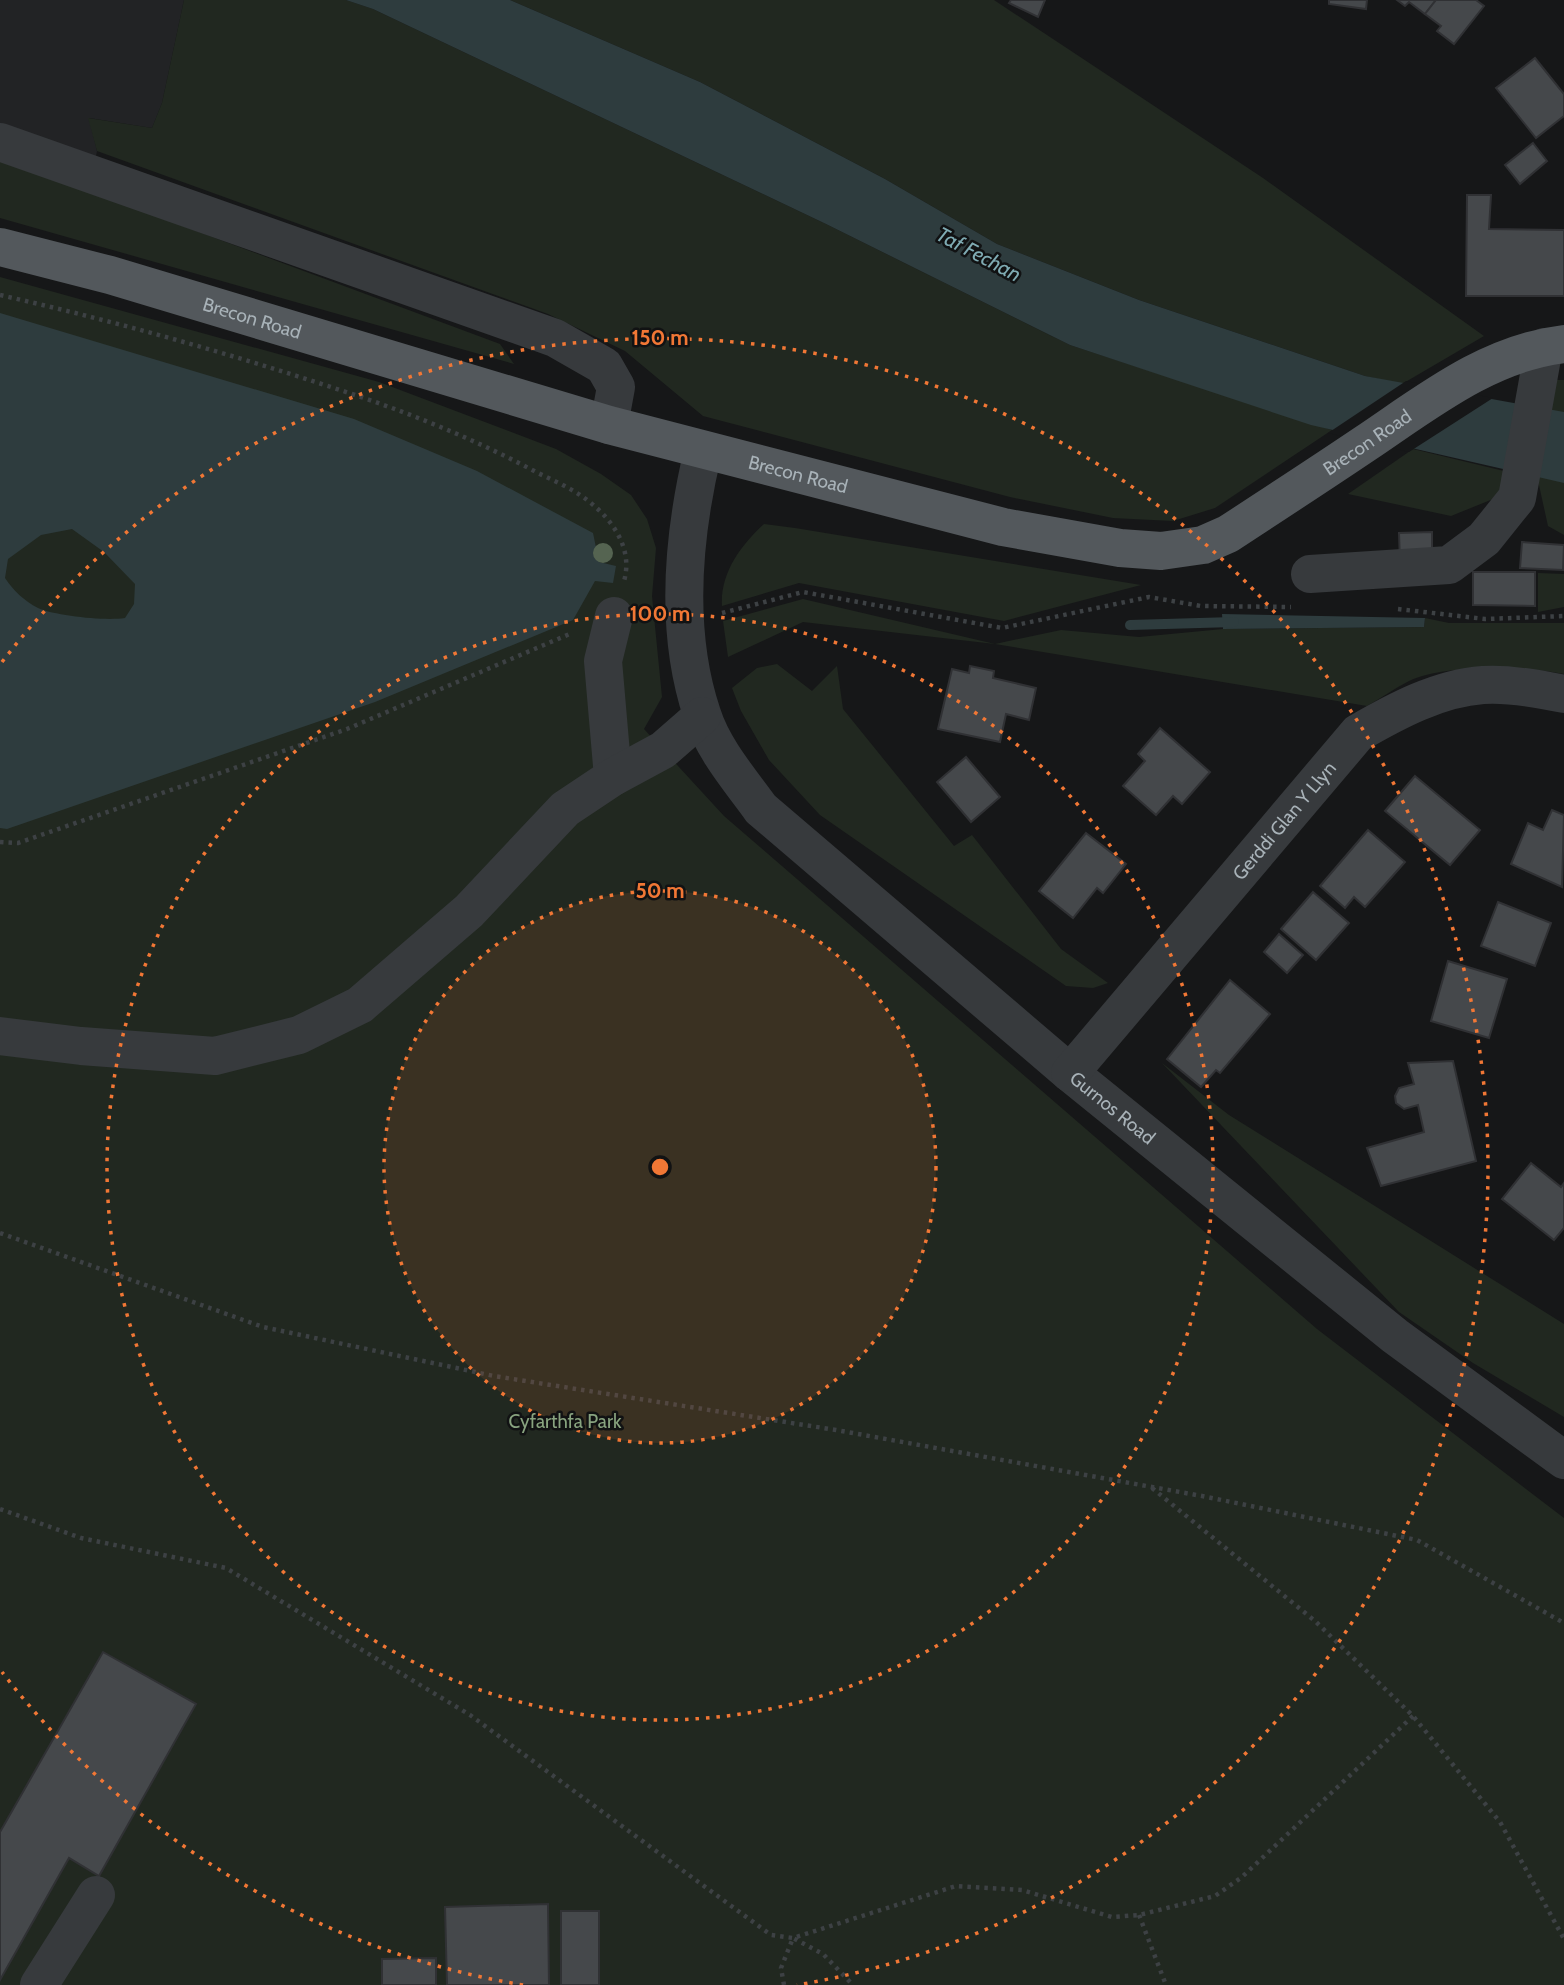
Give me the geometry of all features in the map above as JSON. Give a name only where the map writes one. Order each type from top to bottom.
[{"type":"main road","name":"Brecon Road","points":[[0,247],[110,275],[703,451],[1003,527],[1120,548],[1161,551],[1203,545],[1228,534],[1456,382],[1504,359],[1554,345]]},
{"type":"street","points":[[0,142],[555,338],[604,366],[616,387],[609,425]]},
{"type":"street","points":[[1301,590],[1449,565],[1501,523],[1517,498],[1532,408],[1554,345]]},
{"type":"street","name":"Gurnos Road","points":[[703,451],[688,526],[686,615],[692,668],[702,716],[725,759],[761,809],[1070,1073],[1395,1336],[1564,1460]]},
{"type":"street","points":[[613,777],[603,661],[614,616]]},
{"type":"street","name":"Gerddi Glan Y Llyn","points":[[1070,1073],[1358,733],[1389,715],[1434,696],[1484,684],[1564,694]]},
{"type":"street","points":[[0,1035],[81,1046],[215,1056],[299,1035],[360,1004],[468,911],[565,809],[613,777],[663,750],[702,716]]},
{"type":"street","points":[[39,1985],[96,1895]]},
{"type":"path","points":[[0,295],[134,326],[274,368],[412,415],[495,450],[583,497],[606,518],[624,541],[628,569],[614,616],[347,729],[18,843],[0,842]]},
{"type":"path","points":[[686,615],[725,612],[803,592],[1002,628],[1149,597],[1201,606],[1301,590]]},
{"type":"path","points":[[1384,608],[1485,619],[1564,616]]},
{"type":"path","points":[[0,1233],[263,1327],[494,1376],[836,1430],[1151,1487],[1417,1541],[1564,1623]]},
{"type":"path","points":[[1151,1487],[1315,1621],[1413,1716],[1500,1822],[1564,1939]]},
{"type":"path","points":[[0,1509],[80,1538],[226,1568],[470,1715],[753,1923],[771,1935],[793,1938],[823,1954],[853,1985]]},
{"type":"path","points":[[793,1938],[956,1886],[1023,1890],[1112,1917],[1139,1915],[1216,1896],[1242,1877],[1413,1716]]},
{"type":"path","points":[[1139,1915],[1166,1985]]},
{"type":"path","points":[[784,1985],[781,1968],[793,1938]]},
{"type":"shaded area","points":[[0,0],[184,0],[162,103],[152,128],[89,118],[97,151],[89,192],[0,158]]},
{"type":"green space","points":[[184,0],[346,0],[373,9],[826,224],[1070,345],[1332,430],[1215,508],[1173,521],[1113,518],[1010,497],[703,416],[625,351],[548,314],[97,151],[88,118],[152,128],[162,103]]},
{"type":"green space","points":[[510,0],[994,0],[1263,178],[1484,336],[1402,384],[1365,376],[1139,300],[997,244],[885,179],[700,82]]},
{"type":"green space","points":[[0,158],[500,344],[514,364],[0,218]]},
{"type":"green space","name":"Cyfarthfa Park","points":[[0,277],[379,382],[556,449],[601,474],[631,495],[647,519],[656,548],[652,596],[662,697],[644,729],[724,816],[1317,1329],[1564,1518],[1564,1985],[0,1985]]},
{"type":"green space","points":[[1552,380],[1564,380],[1564,535],[1548,526],[1537,476]]},
{"type":"green space","points":[[1413,449],[1508,472],[1503,495],[1451,516],[1348,494]]},
{"type":"green space","points":[[764,524],[1141,585],[1004,621],[799,583],[722,606],[728,571],[740,550]]},
{"type":"green space","points":[[1538,573],[1564,574],[1564,607],[1538,612]]},
{"type":"green space","points":[[803,599],[995,644],[803,622],[728,657],[723,621]]},
{"type":"green space","points":[[1425,618],[1449,623],[1564,623],[1564,674],[1528,669],[1485,668],[1424,675],[1367,706],[995,644],[1061,630],[1139,637],[1223,629],[1424,627]]},
{"type":"green space","points":[[777,664],[812,691],[837,666],[843,709],[954,846],[972,835],[1061,949],[1108,983],[1093,988],[1066,986],[820,815],[769,760],[741,711],[732,688],[757,668]]},
{"type":"green space","points":[[1162,1063],[1229,1115],[1564,1324],[1564,1417],[1473,1363],[1399,1312]]},
{"type":"water","name":"Taf Fechan","points":[[346,0],[510,0],[700,82],[885,179],[997,244],[1139,300],[1365,376],[1564,412],[1564,483],[1311,425],[1070,345],[826,224],[373,9]]},
{"type":"water","points":[[0,313],[354,419],[477,471],[593,533],[599,562],[616,566],[613,583],[595,581],[573,620],[375,702],[7,829],[0,828]],"holes":[[[72,529],[104,552],[135,584],[134,604],[125,618],[81,617],[46,611],[24,599],[5,578],[8,559],[41,535]]]},
{"type":"water","points":[[1222,614],[1425,618],[1424,627],[1223,629]]},
{"type":"pier","points":[[1406,381],[1493,398],[1409,452],[1328,433]]},
{"type":"building","points":[[1011,0],[1045,0],[1038,17],[1009,3]]},
{"type":"building","points":[[1329,0],[1367,0],[1366,9],[1329,4]]},
{"type":"building","points":[[1397,0],[1436,0],[1425,14],[1409,2],[1405,6]]},
{"type":"building","points":[[1436,0],[1476,0],[1484,6],[1454,44],[1437,31],[1441,26],[1425,14]]},
{"type":"building","points":[[1535,58],[1564,94],[1564,116],[1536,138],[1496,88]]},
{"type":"building","points":[[1533,143],[1547,161],[1520,184],[1505,165]]},
{"type":"building","points":[[1467,195],[1491,195],[1489,229],[1564,230],[1564,296],[1466,296]]},
{"type":"building","points":[[1432,532],[1432,561],[1400,562],[1399,533]]},
{"type":"building","points":[[1522,542],[1564,545],[1563,570],[1520,568]]},
{"type":"building","points":[[1473,572],[1535,572],[1535,606],[1473,605]]},
{"type":"building","points":[[970,666],[994,671],[993,678],[1036,688],[1029,720],[1006,714],[1000,742],[938,729],[952,669],[969,673]]},
{"type":"building","points":[[1160,728],[1210,772],[1182,804],[1173,796],[1156,815],[1123,786],[1145,761],[1138,754]]},
{"type":"building","points":[[966,757],[1000,797],[971,822],[937,782]]},
{"type":"building","points":[[1415,776],[1480,830],[1450,865],[1385,811]]},
{"type":"building","points":[[1552,810],[1564,815],[1562,887],[1511,864],[1528,823],[1543,830]]},
{"type":"building","points":[[1368,830],[1405,862],[1365,907],[1354,897],[1345,908],[1320,886]]},
{"type":"building","points":[[1086,833],[1126,864],[1103,893],[1097,888],[1073,918],[1039,891]]},
{"type":"building","points":[[1313,892],[1349,923],[1316,960],[1281,929]]},
{"type":"building","points":[[1498,902],[1551,923],[1535,966],[1481,946]]},
{"type":"building","points":[[1279,934],[1303,955],[1287,973],[1264,952]]},
{"type":"building","points":[[1448,961],[1507,979],[1489,1038],[1431,1021]]},
{"type":"building","points":[[1230,980],[1270,1014],[1220,1073],[1216,1070],[1201,1087],[1167,1059]]},
{"type":"building","points":[[1453,1061],[1476,1161],[1381,1186],[1367,1148],[1424,1132],[1418,1105],[1404,1109],[1396,1103],[1395,1096],[1399,1088],[1414,1084],[1408,1063]]},
{"type":"building","points":[[1531,1163],[1561,1187],[1564,1183],[1564,1228],[1554,1240],[1502,1199]]},
{"type":"building","points":[[103,1652],[196,1704],[99,1876],[69,1858],[0,1980],[0,1832]]},
{"type":"building","points":[[548,1904],[549,1985],[447,1985],[445,1907]]},
{"type":"building","points":[[561,1911],[599,1911],[599,1985],[561,1985]]},
{"type":"building","points":[[436,1958],[436,1985],[382,1985],[382,1959]]},
{"type":"waterway","points":[[1130,625],[1234,622]]}]
